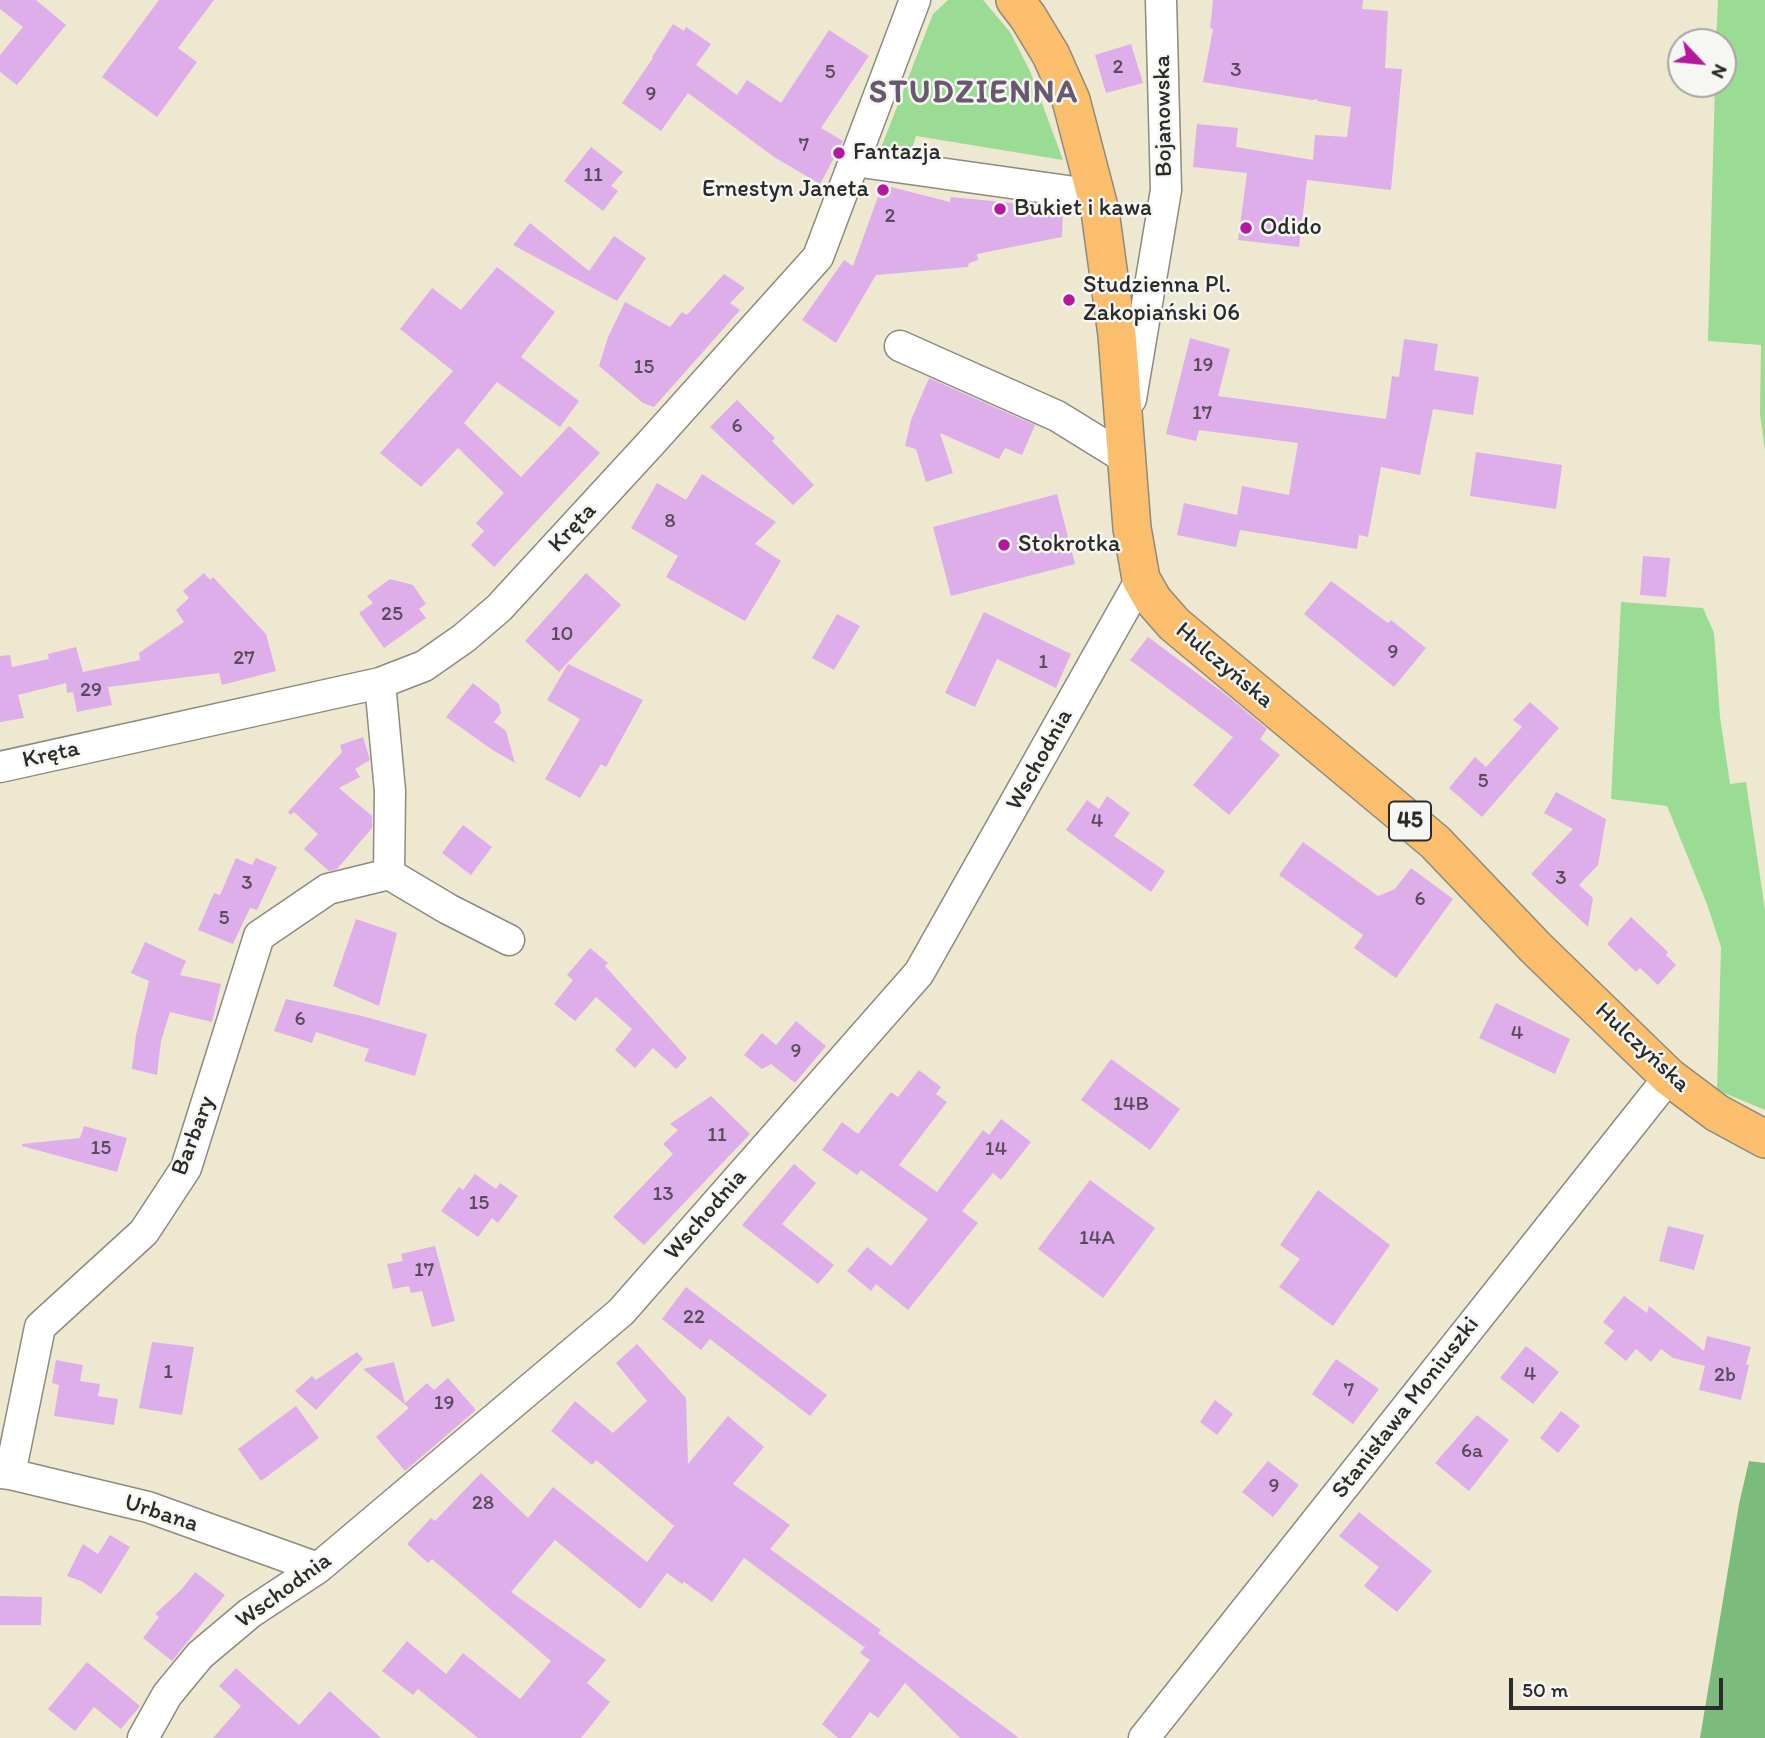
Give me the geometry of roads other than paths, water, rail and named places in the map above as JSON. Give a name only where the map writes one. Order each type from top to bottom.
[{"type":"main road","name":"Hulczyńska","points":[[1015,0],[1051,55],[1071,100],[1100,211],[1117,334],[1129,500],[1141,579],[1153,600],[1174,624],[1435,842],[1536,948],[1669,1077],[1717,1113],[1765,1139]]},
{"type":"street","name":"Kręta","points":[[0,767],[380,683],[425,666],[464,638],[499,608],[660,434],[818,257],[915,0]]},
{"type":"street","name":"Bojanowska","points":[[1125,449],[1166,190],[1161,0]]},
{"type":"street","points":[[854,161],[1096,195]]},
{"type":"street","points":[[900,346],[1125,449]]},
{"type":"street","name":"Wschodnia","points":[[143,1738],[167,1695],[200,1655],[250,1613],[318,1568],[621,1312],[919,973],[1141,579]]},
{"type":"street","points":[[380,683],[390,791],[389,874],[447,909],[509,940]]},
{"type":"street","name":"Barbary","points":[[5,1474],[40,1327],[144,1232],[186,1168],[260,936],[328,889],[389,874]]},
{"type":"street","name":"Stanisława Moniuszki","points":[[1144,1738],[1669,1077]]},
{"type":"street","name":"Urbana","points":[[5,1474],[148,1507],[318,1568]]},
{"type":"place","name":"Fantazja","points":[[839,153]]},
{"type":"place","name":"Ernestyn Janeta","points":[[883,190]]},
{"type":"place","name":"Bukiet i kawa","points":[[1000,209]]},
{"type":"place","name":"Odido","points":[[1246,228]]},
{"type":"place","name":"Studzienna Pl. Zakopiański 06","points":[[1069,300]]},
{"type":"place","name":"Stokrotka","points":[[1004,545]]},
{"type":"district","name":"STUDZIENNA","points":[[974,94]]}]
